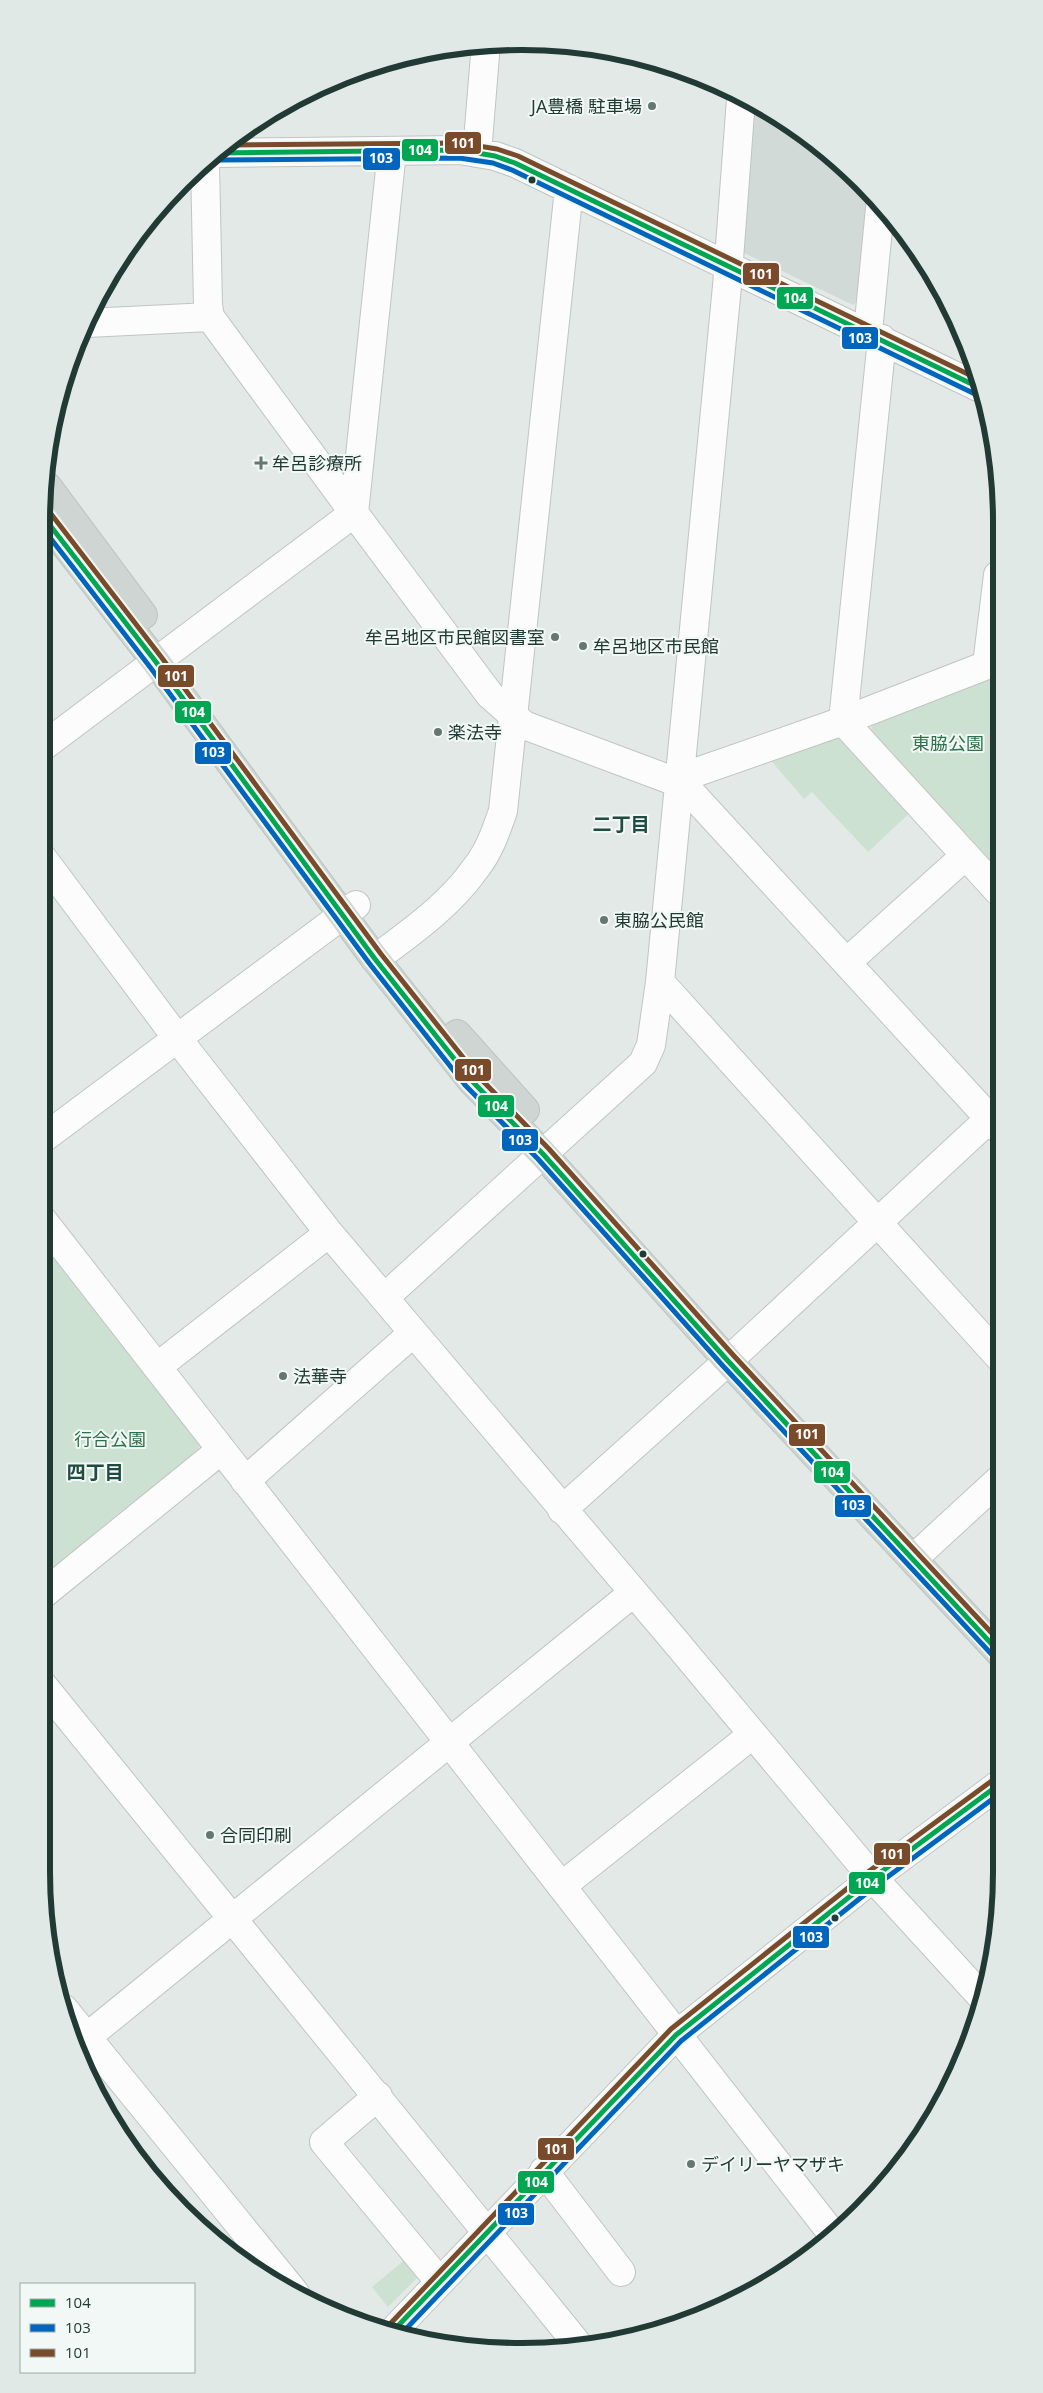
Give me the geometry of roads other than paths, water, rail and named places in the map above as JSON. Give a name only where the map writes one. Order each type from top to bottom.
[{"type":"main road","points":[[51,492],[163,657],[349,910],[383,953],[468,1048],[549,1149],[734,1355],[918,1554],[993,1644]]},
{"type":"main road","points":[[50,524],[163,657]]},
{"type":"main road","points":[[918,1554],[993,1621]]},
{"type":"street","points":[[478,153],[485,52]]},
{"type":"street","points":[[384,1298],[643,1063],[651,1044],[660,982],[729,266],[741,104]]},
{"type":"street","points":[[228,152],[445,150],[478,153],[515,163],[972,384]]},
{"type":"street","points":[[50,741],[354,513],[392,151]]},
{"type":"street","points":[[205,172],[208,305],[210,317],[490,695],[524,725],[679,783],[692,794],[993,1116]]},
{"type":"street","points":[[383,953],[462,886],[476,869],[493,840],[503,811],[570,190]]},
{"type":"street","points":[[880,215],[875,336],[843,721],[993,886]]},
{"type":"street","points":[[95,323],[210,317]]},
{"type":"street","points":[[679,783],[698,772],[843,721],[993,664]]},
{"type":"street","points":[[848,962],[964,856]]},
{"type":"street","points":[[50,868],[177,1038],[328,1233],[873,1878],[977,1992]]},
{"type":"street","points":[[50,1133],[349,910]]},
{"type":"street","points":[[660,982],[993,1350]]},
{"type":"street","points":[[562,1510],[734,1355],[875,1222],[993,1122]]},
{"type":"street","points":[[50,1229],[828,2229]]},
{"type":"street","points":[[158,1367],[328,1233]]},
{"type":"street","points":[[245,1481],[413,1333]]},
{"type":"street","points":[[50,1589],[221,1450]]},
{"type":"street","points":[[918,1554],[993,1485]]},
{"type":"street","points":[[87,2037],[633,1593]]},
{"type":"street","points":[[50,1694],[378,2096],[573,2340]]},
{"type":"street","points":[[563,1886],[752,1735]]},
{"type":"street","points":[[397,2326],[676,2035],[873,1878],[993,1790]]},
{"type":"street","points":[[75,2022],[283,2278]]},
{"type":"street","points":[[378,2096],[324,2142],[439,2282]]},
{"type":"street","points":[[544,2171],[621,2272]]},
{"type":"place","name":"JA豊橋 駐車場","points":[[652,106]]},
{"type":"place","name":"牟呂診療所","points":[[261,463]]},
{"type":"place","name":"牟呂地区市民館図書室","points":[[555,637]]},
{"type":"place","name":"牟呂地区市民館","points":[[583,646]]},
{"type":"place","name":"楽法寺","points":[[438,732]]},
{"type":"place","name":"東脇公民館","points":[[604,920]]},
{"type":"place","name":"法華寺","points":[[283,1376]]},
{"type":"place","name":"合同印刷","points":[[210,1835]]},
{"type":"place","name":"デイリーヤマザキ","points":[[691,2164]]},
{"type":"district","name":"二丁目","points":[[621,824]]},
{"type":"district","name":"四丁目","points":[[95,1472]]},
{"type":"park label","name":"東脇公園","points":[[948,743]]},
{"type":"park label","name":"行合公園","points":[[110,1439]]}]
